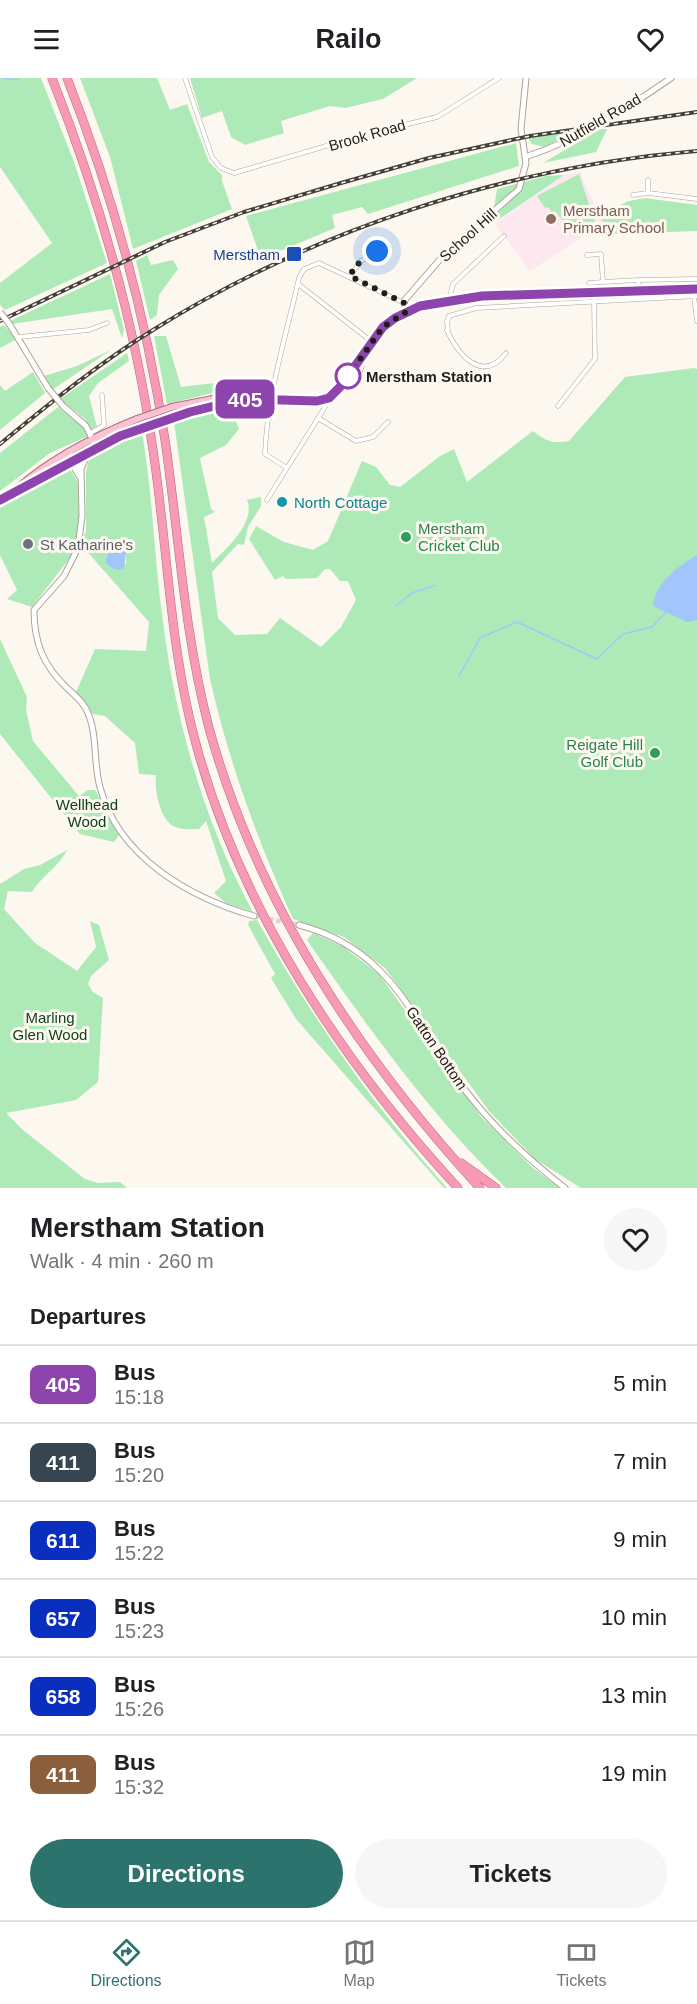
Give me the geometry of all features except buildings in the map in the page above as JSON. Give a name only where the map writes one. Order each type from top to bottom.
[{"type":"highway","points":[[52,78],[98,207],[130,327],[154,456],[167,589],[178,669],[197,747],[219,815],[258,904],[317,1005],[384,1100],[458,1188]]},
{"type":"highway","points":[[67,78],[104,181],[140,312],[165,440],[192,649],[209,726],[232,801],[262,875],[311,967],[380,1067],[452,1157],[480,1188]]},
{"type":"highway","points":[[452,1157],[496,1188]]},
{"type":"main road","points":[[0,500],[88,453],[174,417],[243,399],[324,399],[336,392],[371,341],[389,322],[406,312],[449,300],[482,296],[639,290],[696,294]]},
{"type":"main road","points":[[12,493],[41,468],[92,436],[172,407],[213,397],[228,396],[243,399]]},
{"type":"street","name":"Brook Road","points":[[184,78],[212,157],[227,171],[239,172],[367,134],[437,117],[499,78]]},
{"type":"street","name":"School Hill","points":[[404,303],[416,285],[442,257],[486,217],[516,195],[526,170],[521,129],[526,78]]},
{"type":"street","name":"Nutfield Road","points":[[525,156],[554,147],[601,123],[671,78]]},
{"type":"street","points":[[648,180],[648,193]]},
{"type":"street","points":[[633,195],[648,193],[697,199]]},
{"type":"street","points":[[449,300],[453,284],[504,236]]},
{"type":"street","points":[[350,276],[360,261],[385,247]]},
{"type":"street","points":[[587,255],[601,254],[603,282]]},
{"type":"street","points":[[287,468],[265,454],[272,398],[302,272],[319,263],[404,303],[406,312]]},
{"type":"street","points":[[590,283],[697,279]]},
{"type":"street","points":[[638,280],[639,290]]},
{"type":"street","points":[[298,284],[371,341]]},
{"type":"street","points":[[626,291],[627,299]]},
{"type":"street","points":[[506,353],[498,363],[486,367],[467,360],[452,341],[448,330],[449,316],[476,308],[696,294],[697,321]]},
{"type":"street","points":[[558,406],[595,359],[594,301]]},
{"type":"street","points":[[0,312],[19,337],[48,388],[63,406],[83,422],[97,449]]},
{"type":"street","points":[[19,337],[89,330],[107,323]]},
{"type":"street","points":[[92,436],[104,425],[102,395]]},
{"type":"street","points":[[267,500],[325,407],[324,399]]},
{"type":"street","points":[[318,418],[356,441],[373,437],[388,422]]},
{"type":"street","points":[[68,452],[82,481]]},
{"type":"street","points":[[88,453],[81,469],[82,516],[78,548],[64,576],[34,610],[40,652],[54,675],[87,711],[93,731],[100,787],[110,813],[122,831],[151,863],[183,888],[215,904],[254,916]]},
{"type":"street","points":[[73,461],[81,469]]},
{"type":"street","name":"Gatton Bottom","points":[[299,925],[345,942],[382,971],[459,1082],[486,1116],[525,1155],[565,1188]]},
{"type":"shaded area","name":"Merstham Primary School","points":[[580,172],[603,224],[530,271],[495,224],[564,175]]},
{"type":"green space","points":[[0,78],[41,78],[74,162],[107,263],[5,310],[0,305],[0,283],[52,243],[0,167]]},
{"type":"green space","points":[[80,78],[157,78],[170,110],[187,104],[209,162],[222,175],[232,209],[133,249],[110,157]]},
{"type":"green space","points":[[190,78],[417,78],[383,99],[345,108],[330,106],[281,121],[284,133],[245,145],[231,137],[222,111],[202,118]]},
{"type":"green space","points":[[600,129],[607,129],[596,152],[543,163]]},
{"type":"green space","points":[[574,131],[545,147],[532,144],[528,138]]},
{"type":"green space","points":[[516,143],[519,166],[368,214],[362,207],[332,215],[335,228],[261,259],[246,216]]},
{"type":"green space","points":[[579,174],[595,221],[575,232],[567,219],[563,221],[555,211],[552,212],[548,207],[545,208],[537,196]]},
{"type":"green space","points":[[564,175],[476,235],[494,208],[497,189],[546,176]]},
{"type":"green space","points":[[645,198],[697,205],[697,231],[608,234],[599,214],[629,201]]},
{"type":"green space","points":[[147,255],[151,265],[173,260],[178,269],[159,295],[157,315],[150,320],[136,261]]},
{"type":"green space","points":[[110,274],[124,330],[122,338],[112,309],[12,324],[12,320]]},
{"type":"green space","points":[[4,325],[17,339],[0,348],[0,327]]},
{"type":"green space","points":[[154,336],[166,336],[181,387],[214,383],[225,390],[167,404]]},
{"type":"green space","points":[[111,350],[52,390],[44,376],[77,366]]},
{"type":"green space","points":[[127,353],[129,361],[98,383],[89,396],[97,427],[91,429],[85,419],[60,399]]},
{"type":"green space","name":"Reigate Hill Golf Club","points":[[697,369],[697,1188],[581,1188],[535,1159],[489,1111],[385,968],[344,937],[293,919],[246,801],[226,741],[210,679],[174,422],[231,409],[239,429],[226,445],[200,458],[211,509],[215,512],[204,517],[212,563],[244,526],[249,508],[247,500],[261,497],[261,506],[248,527],[244,545],[238,544],[212,572],[218,618],[235,635],[267,634],[280,618],[321,647],[341,627],[356,600],[348,581],[340,581],[330,569],[325,569],[317,578],[286,579],[283,576],[275,580],[249,539],[256,526],[284,542],[313,550],[328,541],[362,461],[376,467],[390,485],[400,487],[440,456],[454,449],[467,482],[533,431],[550,441],[569,441],[625,377]]},
{"type":"green space","points":[[33,372],[45,393],[0,430],[0,385],[5,391]]},
{"type":"green space","points":[[58,407],[82,426],[88,436],[50,453],[0,491],[0,453]]},
{"type":"green space","points":[[142,433],[149,480],[160,598],[169,660],[184,734],[206,807],[220,843],[253,912],[226,903],[214,893],[226,881],[206,821],[199,829],[180,829],[170,823],[165,818],[159,804],[156,775],[139,774],[135,743],[105,716],[93,714],[76,692],[95,649],[146,651],[149,622],[84,548],[79,550],[86,531],[86,472],[90,455]],"holes":[[[131,541],[126,553],[126,565],[112,545]]]},
{"type":"green space","points":[[68,466],[79,484],[81,530],[72,555],[32,607],[7,599],[17,590],[0,555],[0,508]]},
{"type":"green space","name":"Wellhead Wood","points":[[0,639],[27,697],[26,710],[33,741],[79,796],[88,790],[95,790],[113,823],[122,831],[114,842],[80,834],[0,734]]},
{"type":"green space","name":"Marling Glen Wood","points":[[67,850],[32,892],[8,891],[4,909],[35,943],[77,971],[96,947],[90,921],[99,925],[109,960],[91,976],[88,984],[93,992],[103,998],[98,1082],[76,1100],[6,1113],[23,1130],[85,1179],[98,1183],[120,1182],[127,1188],[0,1188],[0,884],[24,869],[40,865]]},
{"type":"green space","points":[[257,920],[299,991],[344,1059],[394,1125],[447,1188],[444,1188],[296,1019],[271,978],[275,974],[248,925],[249,921]]},
{"type":"green space","points":[[313,933],[342,946],[379,974],[482,1118],[533,1168],[560,1188],[506,1188],[478,1160],[400,1069],[353,1005],[307,940]]},
{"type":"water","points":[[131,540],[127,545],[124,568],[111,568],[105,562],[112,544]]},
{"type":"water","points":[[697,555],[697,620],[687,622],[653,606],[663,582],[675,570]]},
{"type":"waterway","points":[[4,78],[18,80]]},
{"type":"waterway","points":[[396,606],[412,593],[436,585]]},
{"type":"waterway","points":[[459,676],[480,638],[517,622],[597,659],[623,634],[652,627],[666,612]]},
{"type":"tunnel","points":[[254,916],[299,925]]},
{"type":"railway","points":[[0,321],[165,242],[244,212],[429,158],[530,136],[697,112]]},
{"type":"railway","points":[[0,444],[94,370],[153,330],[215,294],[346,233],[484,188],[626,159],[697,151]]},
{"type":"bus line","name":"405","points":[[0,500],[120,436],[190,412],[243,399],[317,401],[329,398],[340,387],[383,327],[395,318],[420,306],[460,298],[512,294],[697,289]]},
{"type":"place","name":"Merstham Primary School","points":[[551,219]]},
{"type":"place","name":"Merstham","points":[[294,254]]},
{"type":"place","name":"Merstham Station","points":[[348,376]]},
{"type":"place","name":"North Cottage","points":[[282,502]]},
{"type":"place","name":"Merstham Cricket Club","points":[[406,537]]},
{"type":"place","name":"St Katharine's","points":[[28,544]]},
{"type":"place","name":"Reigate Hill Golf Club","points":[[655,753]]},
{"type":"route","points":[[348,376],[383,327],[406,312],[404,303],[350,276],[355,266],[377,251]]}]
